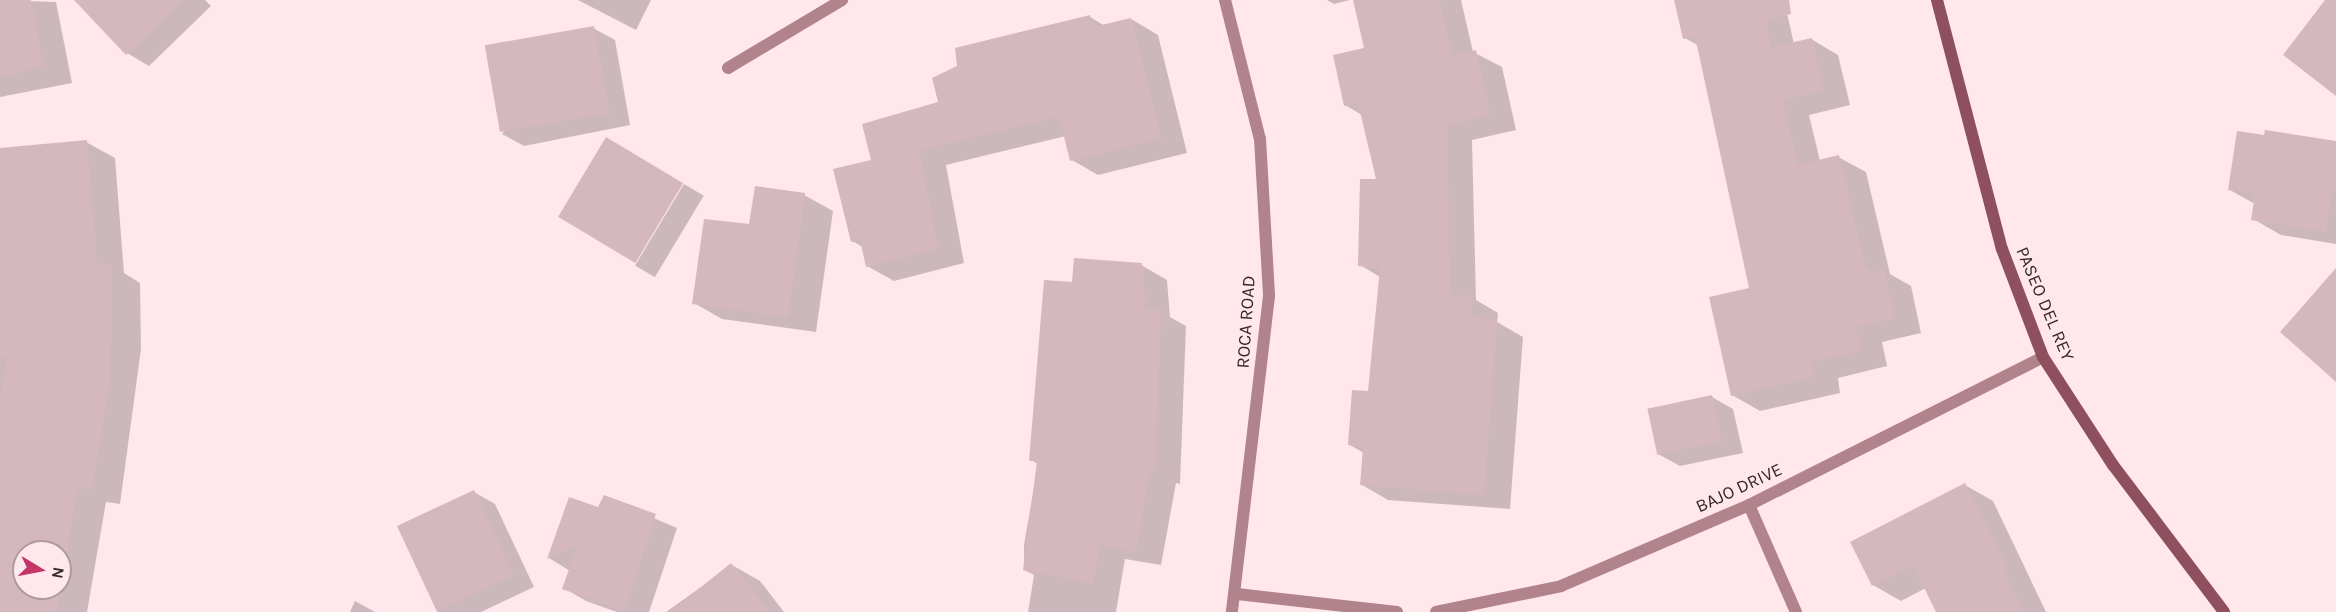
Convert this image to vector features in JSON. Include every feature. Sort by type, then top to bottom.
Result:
[{"type":"main road","name":"PASEO DEL REY","points":[[1936,0],[2002,249],[2043,357],[2113,465],[2224,612]]},
{"type":"street","points":[[728,68],[842,0]]},
{"type":"street","name":"ROCA ROAD","points":[[1225,0],[1260,139],[1269,296],[1237,594],[1232,612]]},
{"type":"street","name":"BAJO DRIVE","points":[[1436,612],[1562,586],[1749,505],[2043,357]]},
{"type":"street","points":[[1749,505],[1796,612]]},
{"type":"street","points":[[1237,594],[1397,612]]},
{"type":"building","points":[[0,0],[31,0],[44,67],[0,76]]},
{"type":"building","points":[[74,0],[183,0],[126,55]]},
{"type":"building","points":[[1353,0],[1439,0],[1452,55],[1476,50],[1490,115],[1447,125],[1450,294],[1472,296],[1470,317],[1497,320],[1484,495],[1360,485],[1363,447],[1348,445],[1352,390],[1368,391],[1380,268],[1358,266],[1360,179],[1376,179],[1358,103],[1344,106],[1333,55],[1364,48]]},
{"type":"building","points":[[1674,0],[1789,0],[1791,14],[1765,20],[1771,47],[1812,38],[1824,90],[1783,100],[1798,165],[1839,155],[1865,265],[1871,272],[1884,269],[1895,318],[1856,327],[1861,351],[1811,362],[1814,377],[1731,396],[1709,297],[1749,288],[1695,36],[1683,39]]},
{"type":"building","points":[[2325,0],[2336,0],[2336,96],[2283,55]]},
{"type":"building","points":[[1090,15],[1093,27],[1131,18],[1161,138],[1070,161],[1059,116],[919,150],[938,248],[866,267],[860,240],[851,242],[833,169],[871,160],[862,124],[938,102],[932,78],[957,66],[955,48]]},
{"type":"building","points":[[594,26],[609,113],[500,132],[485,45]]},
{"type":"building","points":[[2265,130],[2336,141],[2336,194],[2331,193],[2326,232],[2251,220],[2255,194],[2228,190],[2237,131],[2264,135]]},
{"type":"building","points":[[606,137],[683,183],[635,263],[558,217]]},
{"type":"building","points":[[87,140],[97,264],[112,265],[110,383],[92,489],[78,487],[68,540],[12,540],[12,600],[58,600],[56,612],[0,612],[0,397],[7,358],[0,357],[0,148]]},
{"type":"building","points":[[755,186],[805,193],[788,317],[692,304],[704,219],[749,224]]},
{"type":"building","points":[[1074,258],[1142,263],[1146,309],[1161,310],[1155,470],[1150,470],[1136,552],[1100,545],[1093,583],[1023,570],[1037,461],[1029,461],[1044,280],[1072,282]]},
{"type":"building","points":[[2336,268],[2336,382],[2280,332]]},
{"type":"building","points":[[1712,395],[1722,441],[1657,455],[1647,409]]},
{"type":"building","points":[[1965,483],[2008,568],[2003,571],[2024,612],[1936,612],[1913,565],[1872,586],[1850,542]]},
{"type":"building","points":[[474,490],[514,575],[437,611],[397,526]]},
{"type":"building","points":[[604,495],[656,514],[624,611],[562,589],[578,544],[547,559],[569,497],[598,507]]},
{"type":"building","points":[[731,563],[770,612],[670,612]]}]
